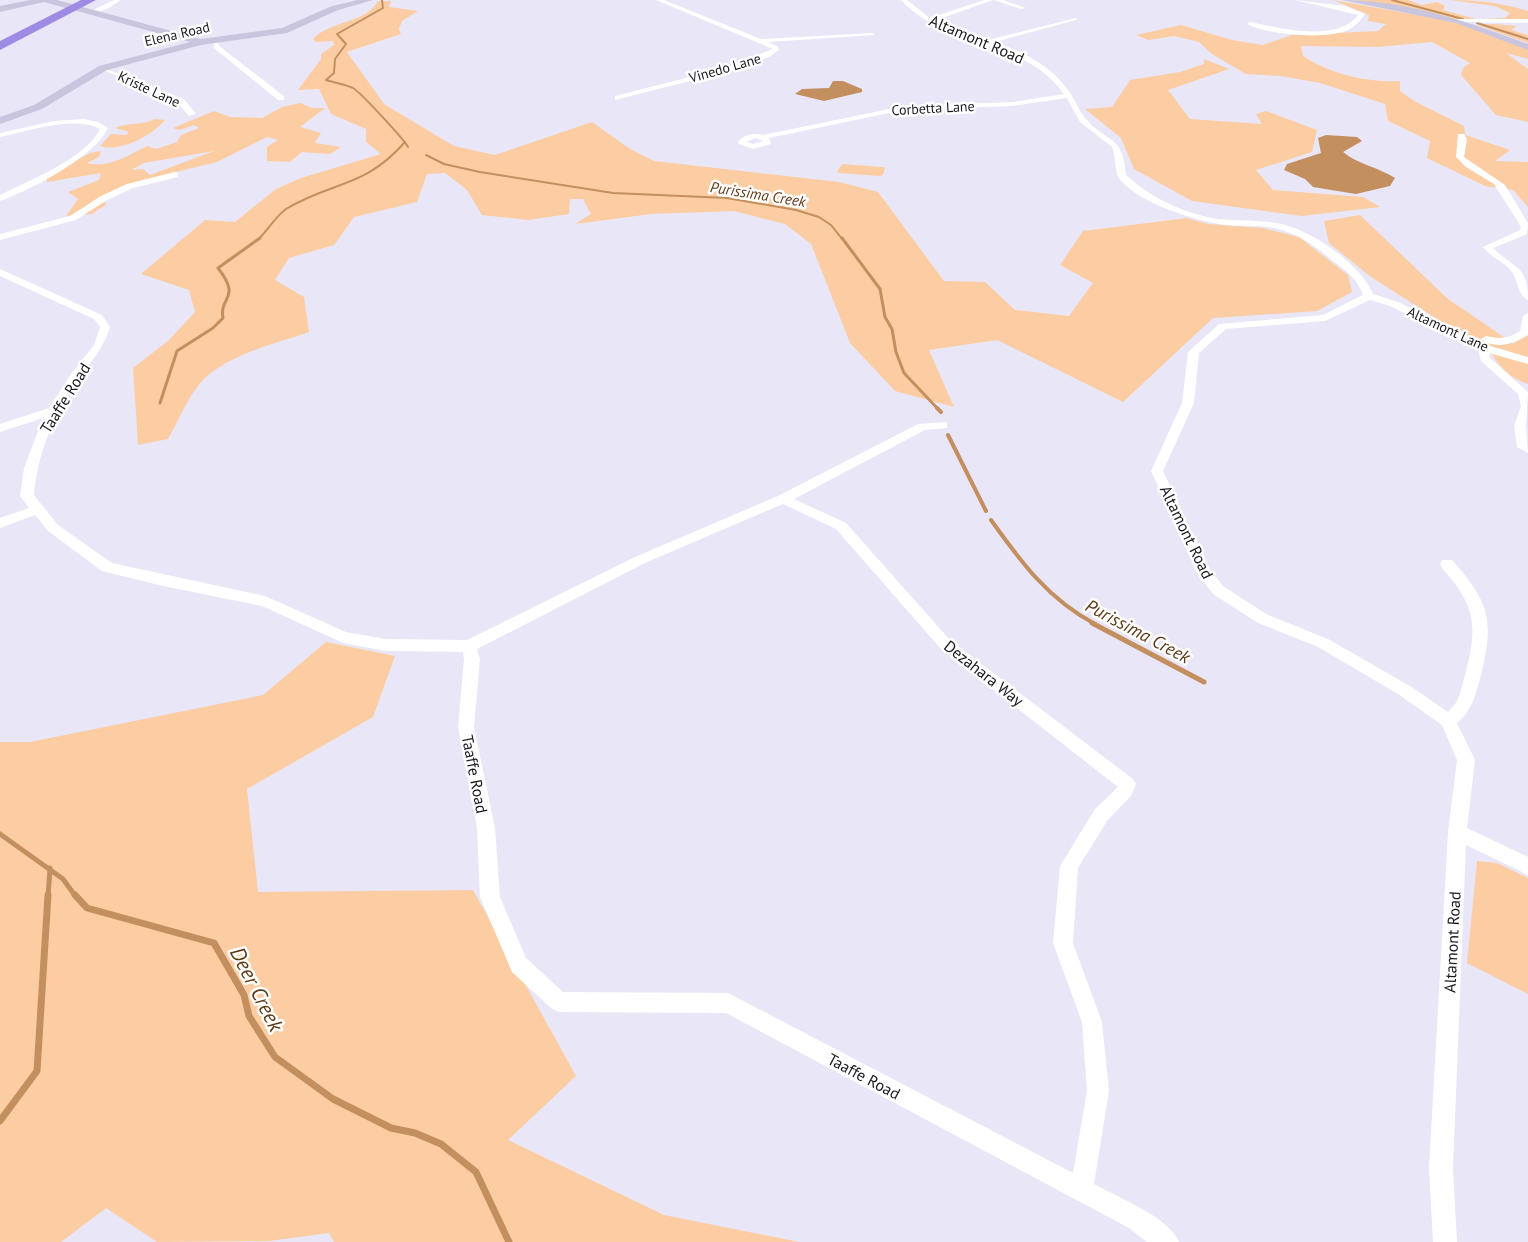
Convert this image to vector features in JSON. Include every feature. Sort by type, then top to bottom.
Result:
[{"type":"highway","points":[[0,34],[50,3],[90,4]]},
{"type":"highway","points":[[0,46],[68,5]]},
{"type":"street","points":[[0,9],[42,0]]},
{"type":"street","points":[[50,3],[90,4],[105,8],[118,0]]},
{"type":"street","name":"Elena Road","points":[[0,122],[38,107],[103,68],[200,42],[284,31],[335,8],[369,0]]},
{"type":"street","name":"Vinedo Lane","points":[[618,98],[773,54],[775,46],[659,0]]},
{"type":"street","name":"Altamont Road","points":[[904,0],[930,20],[961,34],[1026,57],[1049,74],[1069,96],[1083,119],[1114,143],[1121,157],[1122,176],[1135,189],[1193,216],[1222,223],[1265,224],[1294,231],[1346,266],[1365,284],[1369,296],[1325,318],[1223,326],[1194,352],[1188,403],[1157,471],[1204,573],[1218,590],[1263,619],[1323,643],[1404,690],[1448,721],[1466,760],[1457,831],[1441,1168],[1445,1242]]},
{"type":"street","points":[[930,20],[990,0]]},
{"type":"street","points":[[997,0],[1023,8]]},
{"type":"street","points":[[1250,24],[1287,32],[1330,31],[1354,24],[1362,14],[1345,8],[1298,0]]},
{"type":"street","points":[[1346,0],[1458,21],[1528,47]]},
{"type":"street","points":[[90,4],[200,42]]},
{"type":"street","points":[[988,42],[1074,19]]},
{"type":"street","points":[[1458,21],[1528,21]]},
{"type":"street","points":[[761,41],[872,35]]},
{"type":"street","points":[[215,40],[216,47],[281,98]]},
{"type":"street","name":"Kriste Lane","points":[[103,68],[181,101],[192,114]]},
{"type":"street","name":"Corbetta Lane","points":[[763,138],[904,108],[1013,104],[1069,96]]},
{"type":"street","points":[[0,135],[80,122],[98,124],[104,128],[99,139],[79,155],[0,198]]},
{"type":"street","points":[[1461,136],[1463,139],[1460,157],[1469,167],[1496,180],[1509,196],[1526,227],[1524,232],[1488,247],[1491,252],[1511,265],[1522,281],[1528,297]]},
{"type":"street","points":[[0,237],[74,218],[104,198],[130,186],[175,175]]},
{"type":"street","name":"Taaffe Road","points":[[0,272],[98,317],[105,327],[99,346],[45,424],[30,468],[27,496],[36,510],[59,533],[107,567],[163,581],[265,601],[343,637],[385,645],[470,646],[472,659],[466,727],[486,828],[490,897],[519,965],[559,1002],[728,1003],[1137,1220],[1167,1242]]},
{"type":"street","name":"Altamont Lane","points":[[1369,296],[1483,347],[1528,361]]},
{"type":"street","points":[[1432,323],[1442,323],[1494,342],[1511,342],[1525,332],[1528,316]]},
{"type":"street","points":[[1483,347],[1485,359],[1523,393],[1527,406],[1520,426],[1523,447],[1528,449]]},
{"type":"street","points":[[0,428],[53,411]]},
{"type":"street","points":[[470,646],[640,560],[783,499],[922,427],[944,425]]},
{"type":"street","name":"Dezahara Way","points":[[783,499],[841,526],[945,644],[1122,777],[1127,784],[1125,791],[1101,814],[1069,866],[1063,943],[1092,1022],[1098,1091],[1081,1192]]},
{"type":"street","points":[[0,523],[36,510]]},
{"type":"street","points":[[1447,564],[1467,586],[1478,608],[1483,640],[1463,710],[1448,721]]},
{"type":"street","points":[[1457,831],[1528,866]]},
{"type":"shaded area","points":[[1333,0],[1451,21],[1528,48],[1528,59],[1506,53],[1528,69],[1528,122],[1496,115],[1461,75],[1463,68],[1470,63],[1432,42],[1377,47],[1301,46],[1303,56],[1325,68],[1362,79],[1400,81],[1400,91],[1414,101],[1464,126],[1465,135],[1510,150],[1495,161],[1528,162],[1528,207],[1513,190],[1485,186],[1427,158],[1430,141],[1388,121],[1385,104],[1320,83],[1280,76],[1246,74],[1212,54],[1199,42],[1174,36],[1148,40],[1136,35],[1181,25],[1232,40],[1263,45],[1292,35],[1378,31],[1386,24],[1368,21],[1369,15]]},
{"type":"shaded area","points":[[1355,0],[1408,0],[1422,5],[1437,2],[1445,6],[1443,10],[1483,21],[1461,21]]},
{"type":"shaded area","points":[[1449,0],[1489,2],[1518,8],[1528,11],[1528,21],[1494,22],[1484,19],[1505,18],[1510,13],[1495,6]]},
{"type":"shaded area","points":[[378,1],[391,1],[389,7],[418,11],[402,21],[399,29],[401,34],[347,52],[384,104],[454,146],[495,155],[592,122],[630,149],[654,161],[839,182],[878,192],[944,281],[985,282],[1015,310],[1069,316],[1093,283],[1060,265],[1083,231],[1187,218],[1208,224],[1263,228],[1299,237],[1348,275],[1352,292],[1317,311],[1213,318],[1123,402],[997,340],[929,350],[954,407],[895,391],[850,343],[811,244],[785,224],[734,211],[651,214],[575,224],[591,214],[583,199],[570,199],[569,214],[528,220],[482,215],[467,190],[445,173],[427,174],[417,202],[354,217],[334,245],[289,258],[275,280],[304,297],[309,332],[233,359],[211,373],[198,386],[186,404],[168,439],[138,445],[133,368],[169,340],[195,312],[189,290],[141,274],[205,220],[235,222],[276,189],[301,178],[381,154],[366,142],[366,129],[331,114],[319,89],[298,90],[321,59],[321,54],[334,45],[333,41],[316,42],[313,39],[329,28],[365,14]]},
{"type":"shaded area","points":[[1477,25],[1517,26],[1511,30],[1528,35],[1528,43]]},
{"type":"shaded area","points":[[1204,59],[1229,69],[1168,90],[1190,119],[1262,124],[1256,114],[1266,111],[1317,130],[1312,152],[1256,170],[1273,190],[1363,197],[1380,207],[1302,216],[1192,201],[1134,169],[1121,138],[1085,109],[1112,107],[1130,80],[1180,72],[1204,64]]},
{"type":"shaded area","points":[[833,81],[843,81],[862,89],[862,92],[824,101],[795,94],[802,89],[829,88]]},
{"type":"shaded area","points":[[300,103],[312,108],[325,108],[300,127],[321,133],[315,143],[341,147],[330,154],[302,152],[290,162],[267,161],[267,147],[278,140],[267,137],[217,162],[143,180],[100,199],[107,204],[92,214],[66,216],[78,199],[68,192],[99,180],[101,173],[47,182],[47,176],[90,153],[101,151],[99,157],[87,163],[111,163],[147,146],[156,149],[177,142],[181,135],[199,128],[194,125],[179,130],[173,128],[214,111],[230,117],[262,118],[282,107]],"holes":[[[214,151],[150,175],[143,169],[131,170],[144,163]]]},
{"type":"shaded area","points":[[155,119],[165,120],[160,126],[136,141],[117,147],[100,146],[111,134],[126,135],[129,132],[115,128]]},
{"type":"shaded area","points":[[1326,135],[1357,137],[1362,141],[1343,152],[1395,178],[1390,186],[1356,194],[1313,187],[1305,179],[1284,170],[1287,164],[1321,153],[1318,138]]},
{"type":"shaded area","points":[[842,164],[885,168],[883,175],[880,176],[839,173],[837,172]]},
{"type":"shaded area","points":[[1360,215],[1448,299],[1514,344],[1528,325],[1528,384],[1507,372],[1492,354],[1371,277],[1329,243],[1324,221]]},
{"type":"shaded area","points":[[326,642],[395,656],[373,717],[247,789],[258,892],[473,890],[576,1076],[508,1140],[664,1215],[799,1242],[334,1242],[329,1233],[269,1241],[157,1242],[106,1208],[61,1242],[0,1242],[0,742],[30,742],[263,695]]},
{"type":"shaded area","points":[[1477,861],[1497,863],[1528,878],[1528,994],[1467,963]]},
{"type":"waterway","name":"Purissima Creek","points":[[382,0],[383,8],[337,34],[346,44],[335,59],[334,73],[326,80],[357,91],[404,143]]},
{"type":"waterway","points":[[1392,0],[1463,19]]},
{"type":"waterway","points":[[1477,23],[1528,39]]},
{"type":"waterway","points":[[259,239],[286,209],[362,176],[390,157],[404,143]]},
{"type":"waterway","name":"Purissima Creek","points":[[404,143],[408,147]]},
{"type":"waterway","name":"Purissima Creek","points":[[426,155],[444,164],[480,172],[613,193],[727,198],[796,210],[819,217],[831,225],[843,240]]},
{"type":"waterway","name":"Purissima Creek","points":[[842,238],[880,289],[885,317],[892,329],[896,352],[904,373],[938,409]]},
{"type":"waterway","points":[[160,403],[177,351],[213,328],[223,318],[224,305],[229,292],[225,278],[218,268],[259,239]]},
{"type":"waterway","name":"Purissima Creek","points":[[938,409],[941,412]]},
{"type":"waterway","name":"Purissima Creek","points":[[948,435],[986,511]]},
{"type":"waterway","name":"Purissima Creek","points":[[991,520],[1025,565],[1049,591],[1095,624]]},
{"type":"waterway","name":"Purissima Creek","points":[[1092,623],[1204,682]]},
{"type":"waterway","name":"Deer Creek","points":[[0,834],[50,870]]},
{"type":"waterway","points":[[48,897],[50,870]]},
{"type":"waterway","name":"Deer Creek","points":[[50,870],[63,879],[76,897]]},
{"type":"waterway","points":[[0,1121],[37,1071],[48,895]]},
{"type":"waterway","name":"Deer Creek","points":[[75,895],[87,908],[214,943],[244,995],[249,1016],[275,1057],[333,1099],[391,1128],[415,1133],[441,1144],[476,1172],[509,1242]]}]
